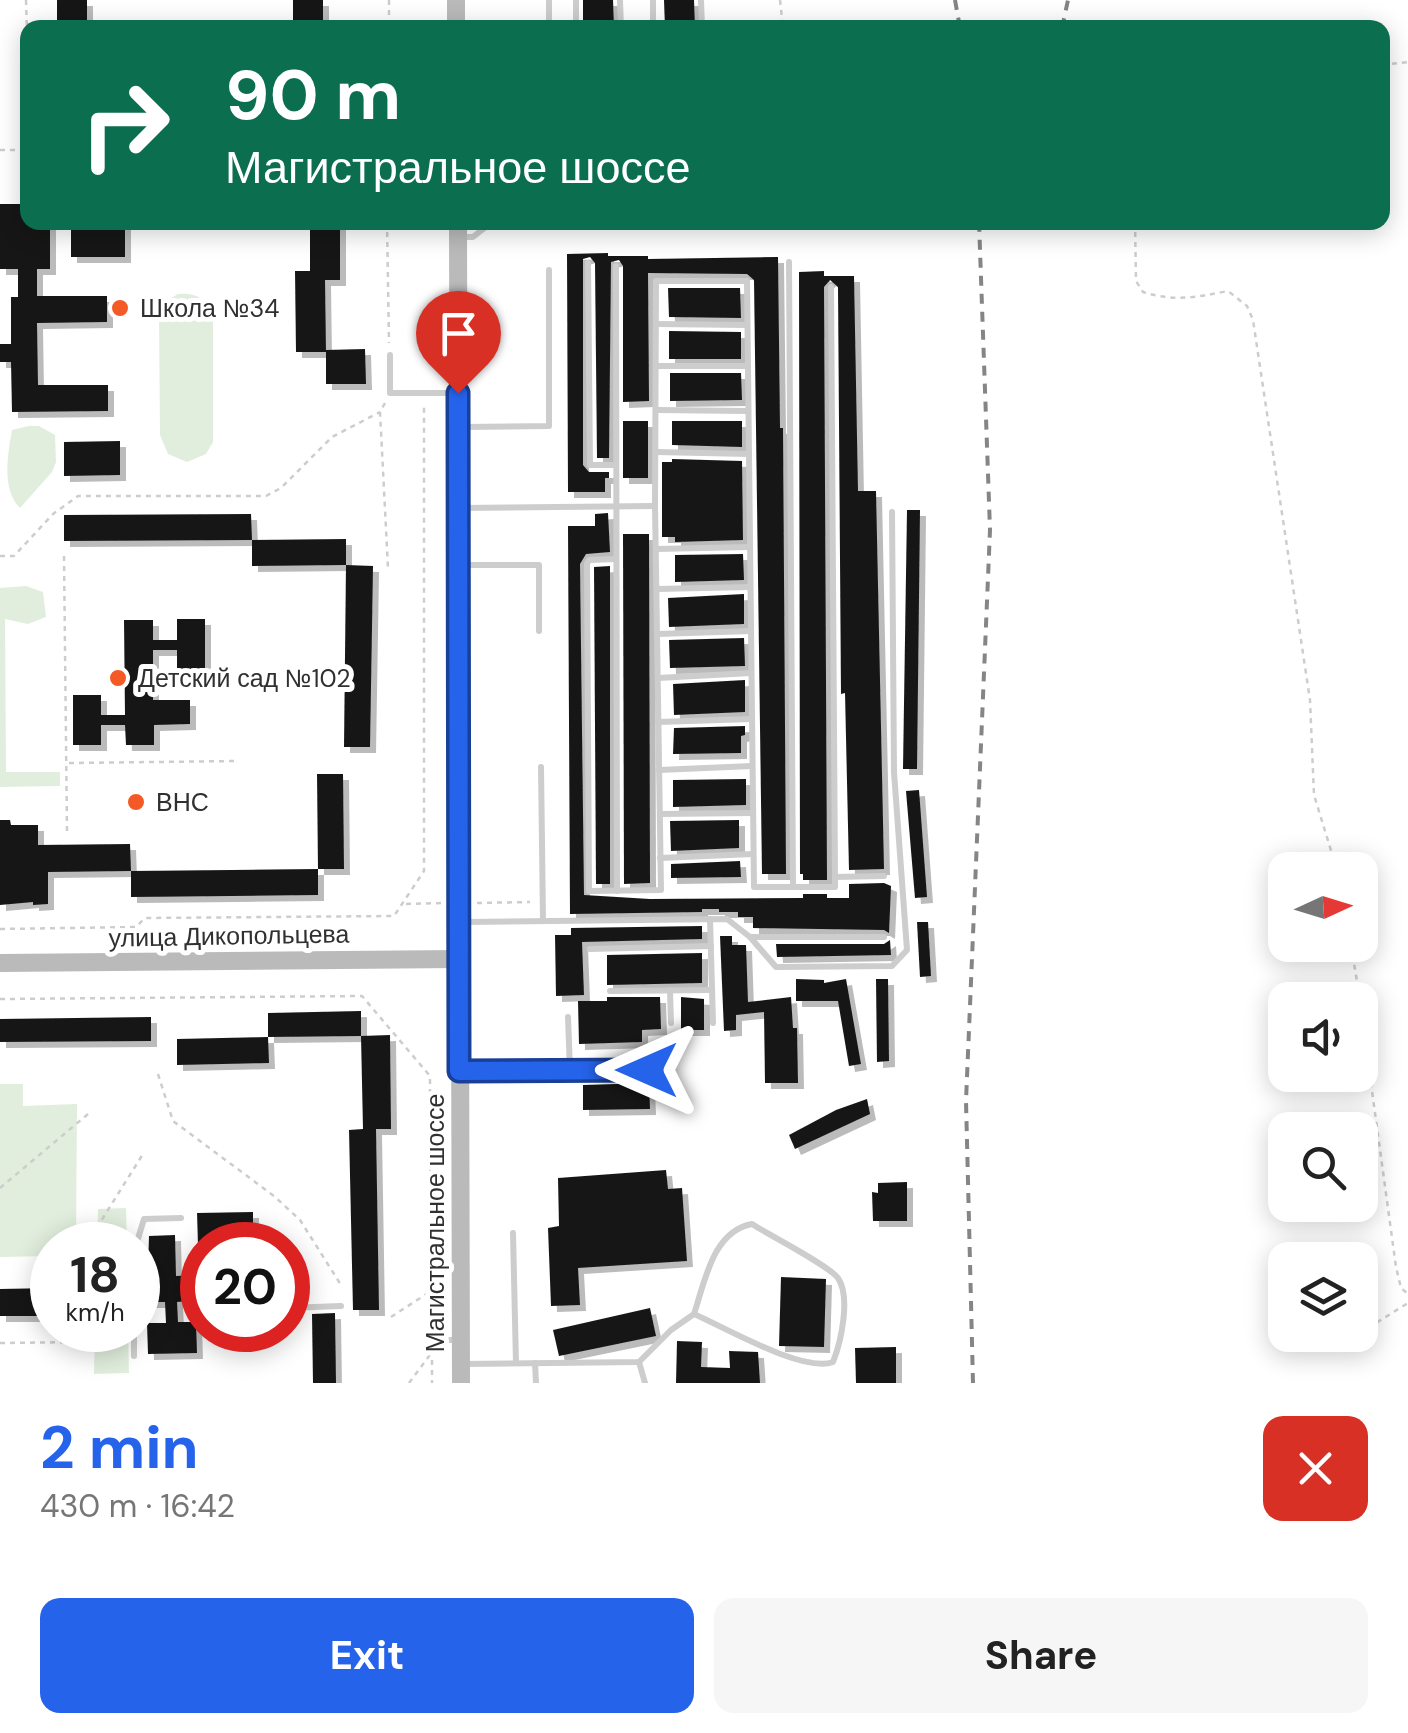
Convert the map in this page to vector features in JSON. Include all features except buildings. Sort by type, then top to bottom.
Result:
[{"type":"main road","name":"Магистральное шоссе","points":[[458,230],[461,1373]]},
{"type":"main road","name":"улица Дикопольцева","points":[[0,964],[458,959]]},
{"type":"lane","points":[[458,230],[473,237],[482,230]]},
{"type":"lane","points":[[788,262],[793,886]]},
{"type":"lane","points":[[588,263],[590,465],[616,466]]},
{"type":"lane","points":[[616,266],[617,891]]},
{"type":"lane","points":[[458,427],[549,426],[549,270]]},
{"type":"lane","points":[[616,559],[590,560],[586,564],[589,891],[660,890],[656,281],[747,281],[754,887],[834,886],[831,286]]},
{"type":"lane","points":[[656,324],[748,324]]},
{"type":"lane","points":[[390,355],[390,393],[458,393]]},
{"type":"lane","points":[[656,366],[748,366]]},
{"type":"lane","points":[[656,410],[748,411]]},
{"type":"lane","points":[[656,452],[749,454]]},
{"type":"lane","points":[[458,508],[655,506]]},
{"type":"lane","points":[[458,922],[726,919],[750,936],[776,967],[892,966],[907,950],[894,772],[892,512]]},
{"type":"lane","points":[[656,549],[750,547]]},
{"type":"lane","points":[[458,565],[539,564],[539,631]]},
{"type":"lane","points":[[656,589],[750,587]]},
{"type":"lane","points":[[657,634],[751,631]]},
{"type":"lane","points":[[658,678],[751,672]]},
{"type":"lane","points":[[658,722],[752,718]]},
{"type":"lane","points":[[659,770],[752,766]]},
{"type":"lane","points":[[541,767],[542,921]]},
{"type":"lane","points":[[660,814],[753,813]]},
{"type":"lane","points":[[660,858],[753,854]]},
{"type":"lane","points":[[835,877],[884,876]]},
{"type":"lane","points":[[710,920],[714,1023]]},
{"type":"lane","points":[[750,936],[884,937]]},
{"type":"lane","points":[[590,949],[711,946]]},
{"type":"lane","points":[[670,990],[670,1023]]},
{"type":"lane","points":[[610,991],[712,990]]},
{"type":"lane","points":[[568,1017],[570,1070]]},
{"type":"lane","points":[[459,1071],[647,1070]]},
{"type":"lane","points":[[143,1222],[181,1218]]},
{"type":"lane","points":[[461,1373],[516,1363],[639,1362],[671,1330],[694,1314],[717,1248],[740,1226],[752,1224],[837,1277],[844,1295],[838,1349],[833,1362],[825,1365],[794,1361],[694,1314]]},
{"type":"lane","points":[[513,1233],[516,1363]]},
{"type":"lane","points":[[310,1307],[341,1306]]},
{"type":"lane","points":[[432,1340],[461,1340]]},
{"type":"lane","points":[[639,1362],[645,1383]]},
{"type":"lane","points":[[535,1363],[536,1383]]},
{"type":"path","points":[[387,230],[390,355]]},
{"type":"path","points":[[1135,230],[1134,270],[1143,292],[1193,299],[1228,291],[1247,306],[1253,320],[1310,700],[1314,795],[1331,852]]},
{"type":"path","points":[[388,568],[380,412],[390,393]]},
{"type":"path","points":[[0,929],[136,928],[145,918],[394,916],[424,871],[424,393]]},
{"type":"path","points":[[0,556],[14,556],[52,514],[78,496],[266,496],[280,488],[332,437],[380,412]]},
{"type":"path","points":[[64,556],[67,833]]},
{"type":"path","points":[[66,762],[238,761]]},
{"type":"path","points":[[477,903],[542,902]]},
{"type":"path","points":[[403,904],[444,903]]},
{"type":"path","points":[[0,998],[362,996],[430,1076],[432,1383]]},
{"type":"path","points":[[158,1074],[173,1121],[300,1220],[341,1285]]},
{"type":"path","points":[[1372,1092],[1396,1267],[1401,1288],[1408,1294]]},
{"type":"path","points":[[0,1188],[88,1114]]},
{"type":"path","points":[[100,1222],[143,1154]]},
{"type":"path","points":[[391,1316],[431,1291]]},
{"type":"path","points":[[1378,1322],[1408,1303]]},
{"type":"path","points":[[0,1343],[30,1343]]},
{"type":"path","points":[[409,1383],[432,1352]]},
{"type":"green space","points":[[178,294],[202,299],[213,320],[213,442],[206,454],[187,462],[168,454],[160,435],[159,314],[166,301]]},
{"type":"green space","points":[[39,426],[55,435],[56,462],[52,472],[20,508],[8,481],[9,449],[12,430]]},
{"type":"green space","points":[[26,586],[43,592],[46,617],[28,624],[5,619],[6,772],[60,772],[60,786],[0,787],[0,588]]},
{"type":"green space","points":[[0,1084],[23,1084],[23,1106],[77,1104],[76,1222],[30,1222],[30,1256],[0,1257]]},
{"type":"green space","points":[[126,1208],[126,1222],[98,1222],[98,1209]]},
{"type":"green space","points":[[94,1352],[129,1352],[129,1373],[94,1374]]},
{"type":"railway","points":[[955,0],[959,20]]},
{"type":"railway","points":[[1064,20],[1068,0]]},
{"type":"railway","points":[[973,1383],[966,1101],[990,530],[979,230]]},
{"type":"place","name":"Школа №34","points":[[120,308]]},
{"type":"place","name":"Детский сад №102","points":[[118,678]]},
{"type":"place","name":"ВНС","points":[[136,802]]},
{"type":"route","points":[[458,393],[459,1071],[647,1070]]}]
